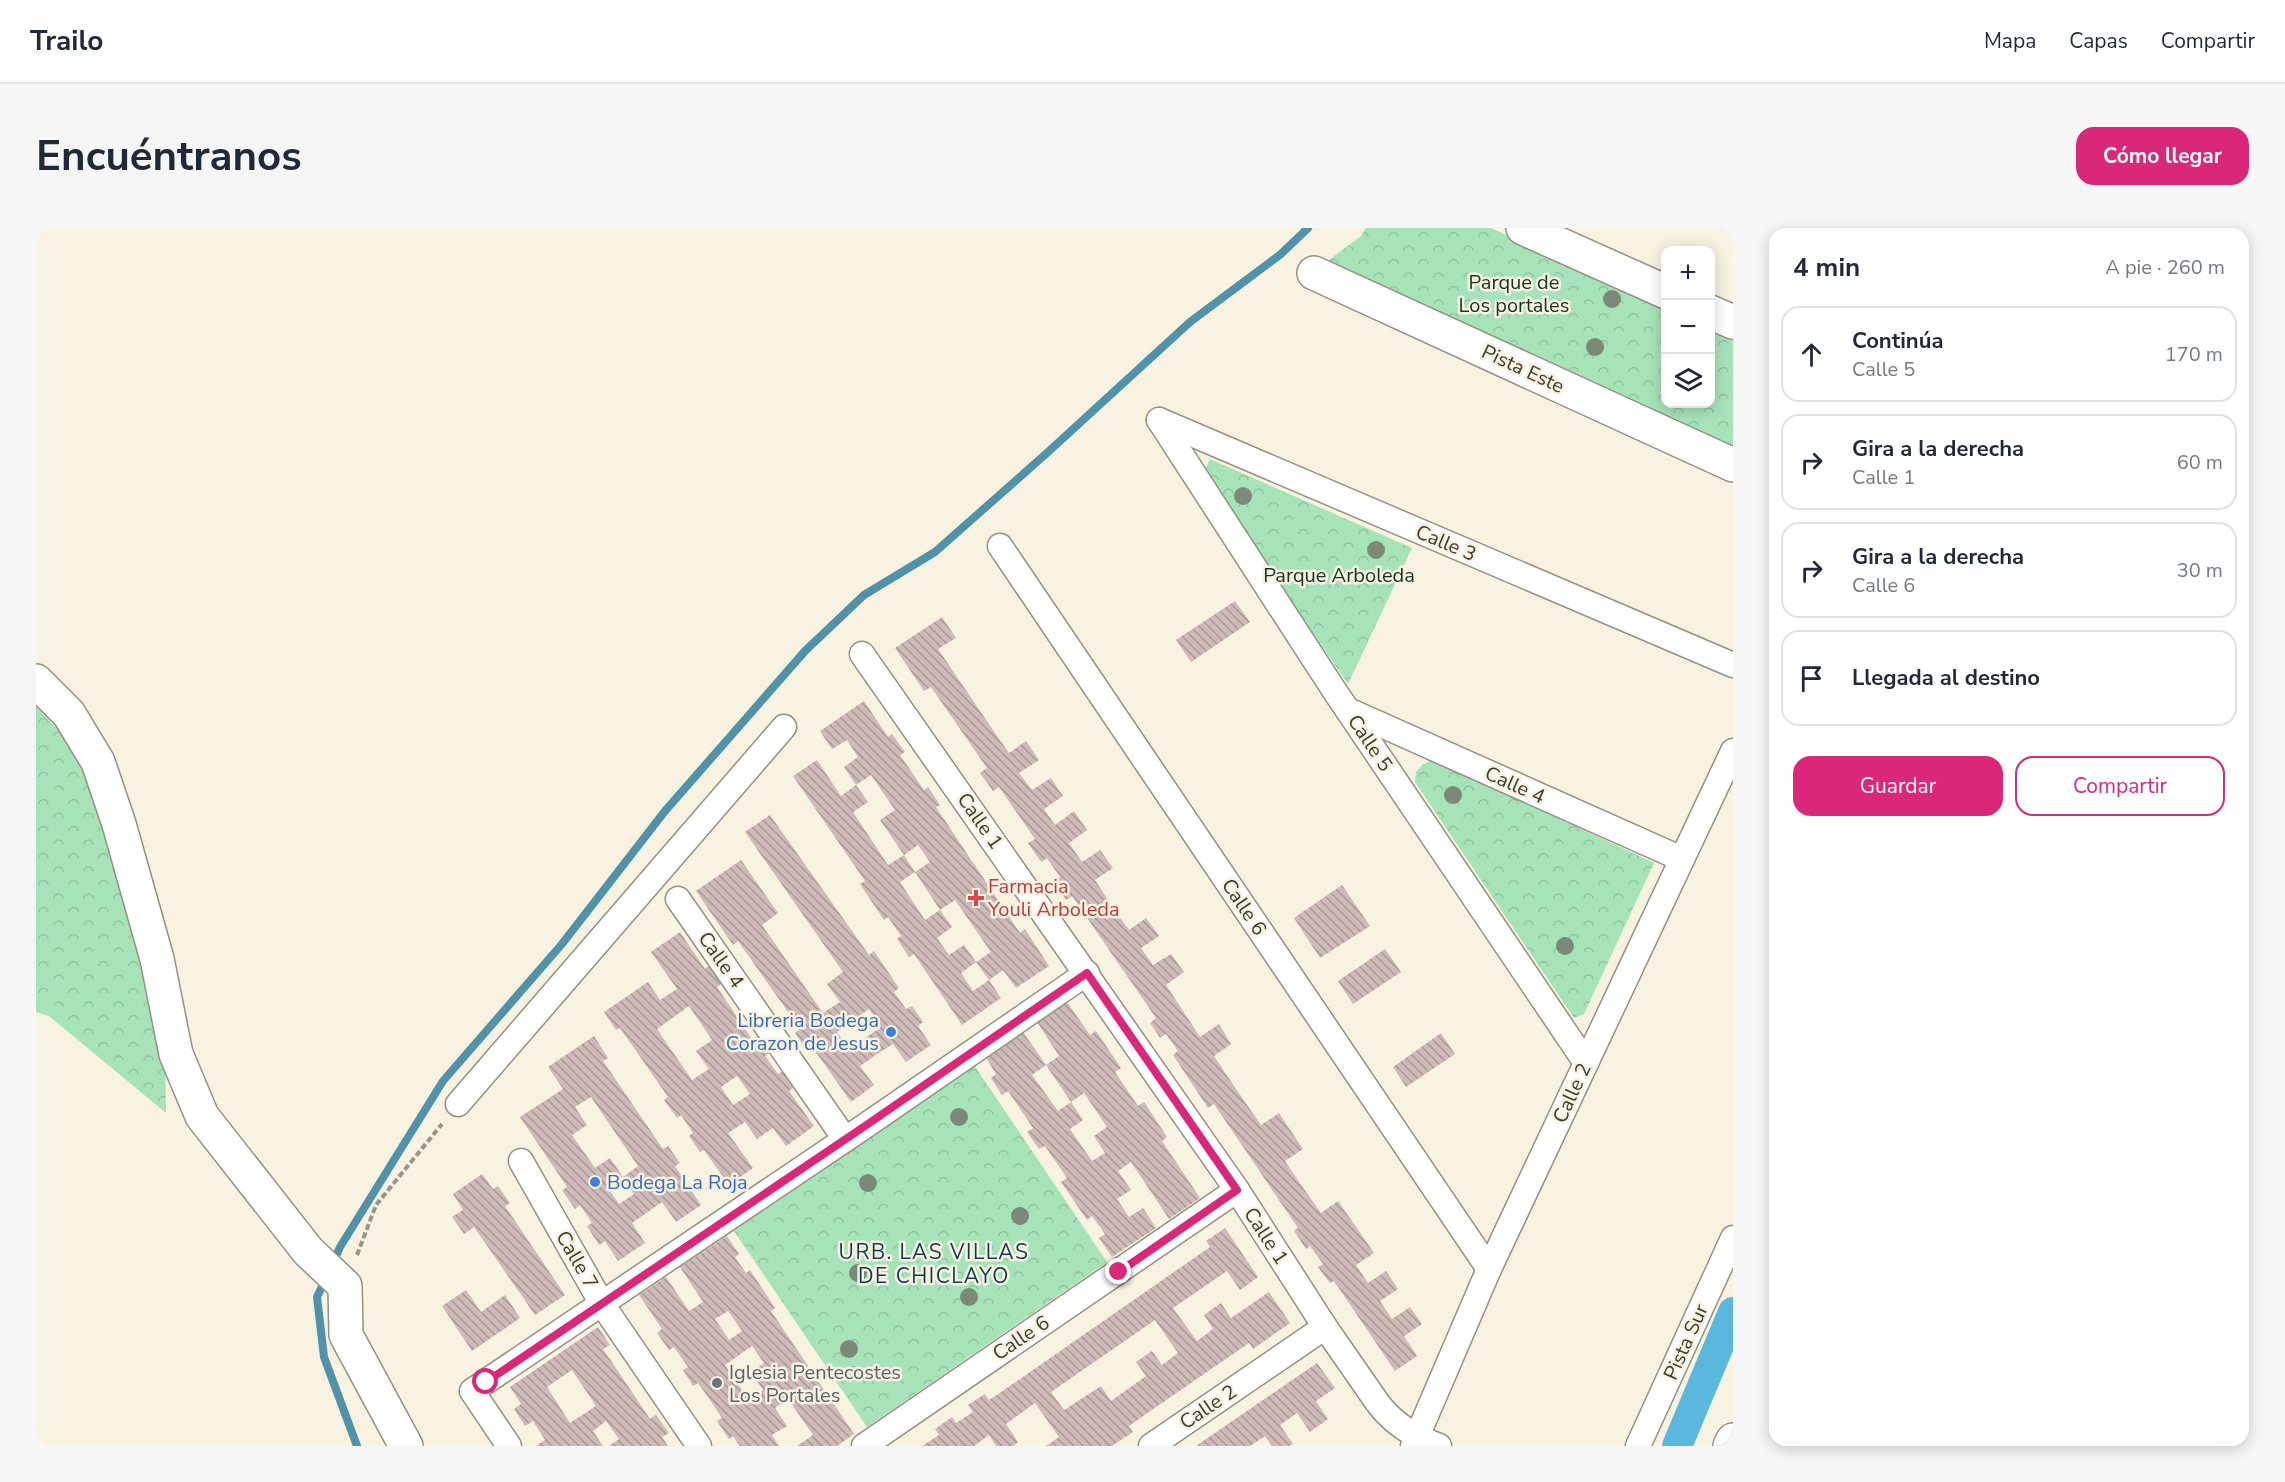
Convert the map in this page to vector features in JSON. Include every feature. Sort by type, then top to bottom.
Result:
[{"type":"street","points":[[1523,228],[1661,290]]},
{"type":"street","name":"Pista Este","points":[[1314,273],[1733,465]]},
{"type":"street","points":[[1715,314],[1733,322]]},
{"type":"street","name":"Calle 3","points":[[1159,420],[1733,665]]},
{"type":"street","name":"Calle 5","points":[[1159,420],[1348,710],[1586,1063]]},
{"type":"street","name":"Calle 6","points":[[1000,546],[1489,1269]]},
{"type":"street","name":"Calle 1","points":[[862,654],[1237,1190],[1325,1327],[1385,1413],[1423,1443]]},
{"type":"street","points":[[36,681],[69,714],[98,762],[119,824],[158,959],[176,1054],[202,1116],[266,1199],[334,1277],[346,1335],[406,1446]]},
{"type":"street","name":"Calle 4","points":[[1348,710],[1682,859]]},
{"type":"street","points":[[458,1104],[784,727]]},
{"type":"street","name":"Calle 2","points":[[1423,1443],[1489,1269],[1733,751]]},
{"type":"street","name":"Calle 4","points":[[678,899],[845,1139]]},
{"type":"street","points":[[509,1446],[472,1391],[1087,973]]},
{"type":"street","name":"Calle 7","points":[[521,1161],[602,1304],[699,1446]]},
{"type":"street","name":"Calle 6","points":[[864,1446],[1237,1190]]},
{"type":"street","name":"Pista Sur","points":[[1638,1446],[1733,1238]]},
{"type":"street","name":"Calle 2","points":[[1151,1446],[1325,1327]]},
{"type":"street","points":[[1730,1446],[1733,1440]]},
{"type":"path","points":[[334,1277],[376,1205],[458,1104]]},
{"type":"green space","name":"Parque de Los portales","points":[[1366,228],[1491,228],[1661,305],[1661,408],[1715,408],[1715,330],[1733,338],[1733,446],[1325,263],[1361,236]]},
{"type":"green space","name":"Parque Arboleda","points":[[1210,459],[1412,548],[1348,684],[1203,474]]},
{"type":"green space","points":[[36,707],[58,729],[87,773],[144,965],[165,1058],[166,1113],[49,1016],[36,1012]]},
{"type":"green space","points":[[1433,759],[1654,863],[1584,1014],[1574,1018],[1415,782],[1416,772],[1422,765]]},
{"type":"green space","points":[[974,1065],[1107,1262],[867,1427],[734,1231]]},
{"type":"building","points":[[1235,601],[1250,622],[1191,662],[1176,640]]},
{"type":"building","points":[[942,617],[956,638],[938,649],[997,736],[1009,753],[1026,741],[1039,760],[1019,773],[1032,790],[1051,778],[1063,796],[1044,809],[1055,825],[1074,811],[1087,830],[1069,843],[1082,862],[1100,850],[1113,868],[1095,880],[1129,930],[1146,918],[1159,936],[1141,948],[1153,965],[1171,954],[1184,972],[1166,985],[1200,1037],[1219,1024],[1231,1044],[1214,1056],[1236,1089],[1261,1125],[1279,1113],[1303,1149],[1285,1161],[1297,1179],[1321,1213],[1338,1201],[1374,1253],[1356,1265],[1368,1283],[1386,1271],[1398,1289],[1380,1301],[1392,1319],[1410,1307],[1422,1324],[1404,1336],[1417,1356],[1395,1371],[1334,1281],[1330,1283],[1318,1267],[1323,1264],[1310,1246],[1306,1249],[1294,1231],[1298,1228],[1214,1104],[1208,1108],[1173,1055],[1178,1051],[1166,1034],[1160,1038],[1150,1023],[1156,1018],[1072,896],[1066,900],[1054,881],[1060,877],[1047,858],[1041,862],[1028,843],[1035,839],[999,787],[993,791],[980,773],[987,768],[931,687],[924,691],[895,648]]},
{"type":"building","points":[[864,701],[888,737],[892,734],[905,752],[900,755],[924,790],[928,787],[940,805],[936,807],[1020,933],[1025,929],[1049,966],[1016,988],[1003,970],[989,980],[976,962],[991,952],[955,900],[940,910],[915,872],[930,862],[918,845],[904,855],[880,820],[895,810],[871,775],[856,785],[844,767],[858,757],[847,740],[832,749],[820,731]]},
{"type":"building","points":[[817,760],[841,796],[856,785],[868,802],[853,812],[888,865],[904,855],[915,872],[900,882],[925,920],[940,910],[952,927],[937,938],[949,955],[964,945],[976,962],[961,973],[973,991],[989,980],[1001,998],[962,1025],[914,954],[909,957],[897,939],[901,936],[888,917],[884,920],[860,884],[865,881],[793,776]]},
{"type":"building","points":[[770,815],[869,955],[874,951],[899,988],[894,992],[906,1009],[912,1006],[923,1022],[918,1026],[931,1045],[906,1062],[893,1044],[860,1066],[874,1085],[851,1102],[813,1048],[808,1052],[795,1033],[800,1029],[738,941],[733,945],[696,891],[741,860],[778,913],[762,925],[823,1013],[840,1002],[827,984],[843,972],[745,832]],"holes":[[[869,1009],[881,1027],[849,1049],[837,1032]]]},
{"type":"building","points":[[1342,885],[1370,926],[1320,958],[1294,918]]},
{"type":"building","points":[[680,932],[705,969],[709,966],[721,984],[717,987],[752,1039],[757,1036],[769,1053],[765,1056],[778,1074],[782,1072],[793,1088],[789,1091],[814,1126],[786,1146],[773,1128],[757,1139],[745,1122],[728,1133],[753,1168],[729,1185],[704,1150],[700,1152],[689,1136],[693,1133],[681,1115],[677,1118],[664,1100],[668,1097],[620,1028],[616,1030],[604,1012],[648,982],[660,1000],[677,989],[651,952]],"holes":[[[689,1006],[712,1040],[696,1051],[709,1069],[692,1080],[657,1029]],[[737,1076],[750,1094],[733,1105],[721,1087]]]},
{"type":"building","points":[[1385,949],[1401,972],[1353,1004],[1338,981]]},
{"type":"building","points":[[1067,1002],[1090,1035],[1096,1031],[1121,1068],[1115,1072],[1138,1106],[1144,1102],[1167,1137],[1162,1141],[1200,1198],[1169,1219],[1131,1162],[1118,1171],[1131,1190],[1117,1199],[1129,1217],[1143,1208],[1156,1228],[1112,1257],[1099,1238],[1105,1234],[1092,1216],[1087,1220],[1061,1182],[1067,1178],[1045,1146],[1039,1149],[1027,1132],[1033,1128],[1008,1091],[1002,1095],[991,1078],[996,1074],[986,1058],[1023,1032],[1046,1065],[1059,1056],[1037,1022]],"holes":[[[1046,1065],[1071,1102],[1058,1111],[1032,1075]],[[1084,1093],[1107,1127],[1094,1136],[1105,1153],[1092,1161],[1070,1129],[1083,1120],[1071,1102]]]},
{"type":"building","points":[[1441,1033],[1455,1054],[1406,1087],[1393,1067]]},
{"type":"building","points":[[594,1036],[608,1058],[603,1061],[663,1149],[668,1146],[680,1163],[675,1166],[701,1205],[676,1222],[662,1202],[632,1223],[645,1243],[618,1261],[605,1241],[599,1245],[587,1226],[592,1223],[580,1205],[575,1209],[562,1190],[567,1187],[520,1117],[563,1089],[548,1067]],"holes":[[[591,1097],[638,1166],[623,1177],[610,1158],[595,1168],[572,1135],[587,1125],[575,1107]],[[623,1177],[634,1194],[619,1204],[607,1187]]]},
{"type":"building","points":[[482,1174],[493,1189],[498,1186],[510,1203],[505,1206],[565,1295],[535,1315],[474,1227],[464,1234],[452,1217],[463,1210],[453,1194]]},
{"type":"building","points":[[1225,1228],[1258,1277],[1240,1290],[1227,1271],[1173,1308],[1197,1341],[1213,1329],[1204,1315],[1221,1303],[1231,1318],[1269,1292],[1290,1323],[1253,1349],[1249,1343],[1146,1414],[1129,1426],[1133,1432],[1112,1446],[1046,1446],[1059,1437],[1035,1403],[1006,1424],[1018,1442],[1013,1446],[996,1446],[989,1435],[974,1446],[922,1446],[939,1435],[935,1429],[952,1417],[956,1423],[973,1412],[968,1405],[985,1394],[989,1400],[1210,1247],[1206,1241]],"holes":[[[1155,1320],[1178,1353],[1162,1365],[1152,1351],[1136,1362],[1146,1376],[1111,1401],[1101,1386],[1064,1410],[1051,1392]]]},
{"type":"building","points":[[727,1236],[739,1254],[735,1257],[746,1273],[750,1270],[775,1308],[771,1311],[854,1434],[837,1446],[797,1446],[813,1435],[788,1399],[775,1408],[787,1426],[772,1435],[779,1446],[740,1446],[733,1436],[729,1439],[717,1421],[722,1418],[698,1383],[693,1386],[683,1370],[688,1367],[674,1347],[669,1350],[657,1333],[662,1329],[639,1295],[666,1277],[689,1311],[703,1302],[680,1267]],"holes":[[[728,1311],[742,1331],[729,1340],[715,1319]],[[752,1346],[764,1363],[751,1372],[763,1390],[749,1400],[725,1365]]]},
{"type":"building","points":[[466,1290],[481,1312],[505,1295],[520,1318],[472,1351],[442,1306]]},
{"type":"building","points":[[598,1327],[610,1345],[603,1349],[650,1419],[656,1415],[669,1433],[662,1437],[668,1446],[609,1446],[619,1439],[606,1421],[593,1431],[603,1446],[536,1446],[545,1440],[533,1421],[525,1426],[514,1409],[521,1404],[510,1387]],"holes":[[[572,1370],[596,1406],[570,1423],[547,1387]]]},
{"type":"building","points":[[1317,1363],[1335,1388],[1316,1401],[1328,1419],[1310,1432],[1297,1413],[1280,1425],[1293,1444],[1272,1446],[1265,1436],[1250,1446],[1196,1446]]},
{"type":"waterway","points":[[333,1263],[340,1247],[443,1081],[562,944],[665,811],[805,651],[864,595],[935,552],[1190,322],[1281,254],[1308,228]]},
{"type":"waterway","points":[[326,1278],[317,1297],[324,1357],[357,1446]]},
{"type":"waterway","points":[[1677,1446],[1733,1312]]},
{"type":"place","name":"Farmacia Youli Arboleda","points":[[976,898]]},
{"type":"place","name":"Libreria Bodega Corazon de Jesus","points":[[891,1032]]},
{"type":"place","name":"Bodega La Roja","points":[[595,1182]]},
{"type":"place","name":"Iglesia Pentecostes Los Portales","points":[[717,1383]]},
{"type":"district","name":"URB. LAS VILLAS DE CHICLAYO","points":[[934,1264]]},
{"type":"route","points":[[486,1382],[1087,973],[1237,1190],[1119,1272]]}]
